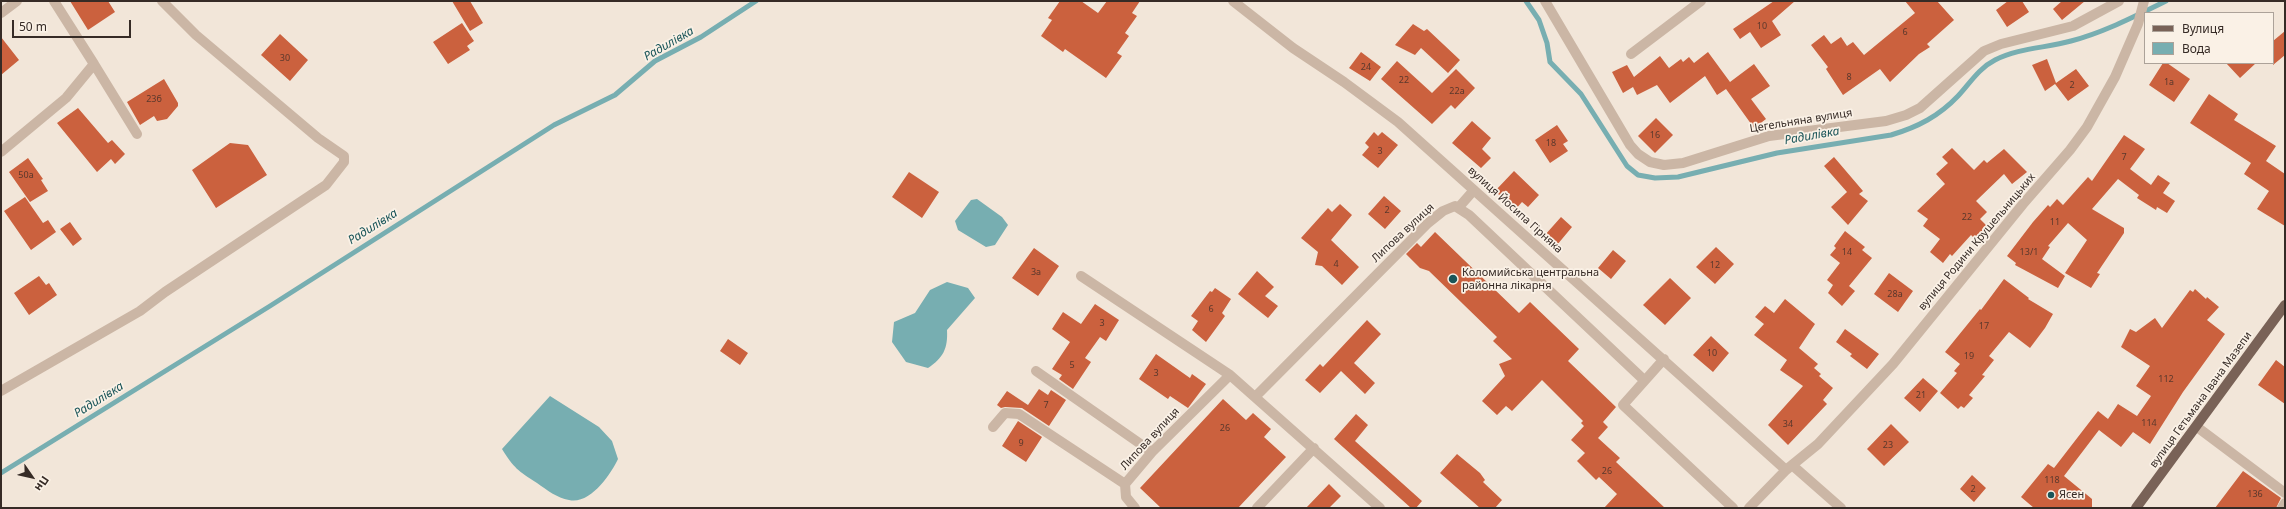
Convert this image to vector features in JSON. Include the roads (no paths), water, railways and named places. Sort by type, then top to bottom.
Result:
[{"type":"main road","name":"вулиця Гетьмана Івана Мазепи","points":[[2136,508],[2197,427],[2285,305]]},
{"type":"street","points":[[1,13],[18,1]]},
{"type":"street","points":[[54,1],[137,134]]},
{"type":"street","points":[[1,391],[140,311],[164,292],[326,185],[344,162],[344,156],[340,151],[312,133],[196,35],[162,1]]},
{"type":"street","name":"вулиця Йосипа Гірняка","points":[[1233,1],[1293,48],[1387,113],[1664,359],[1789,467],[1841,508]]},
{"type":"street","name":"Цегельняна вулиця","points":[[1545,1],[1630,145],[1650,162],[1664,165],[1683,163],[1769,136],[1886,121],[1906,115],[1920,108],[1984,51],[2001,44],[2073,26],[2119,1]]},
{"type":"street","points":[[1631,54],[1702,1]]},
{"type":"street","name":"вулиця Родини Крушельницьких","points":[[1789,467],[1818,444],[1893,364],[2023,204],[2070,150],[2102,102],[2138,24],[2144,2]]},
{"type":"street","points":[[1,152],[66,98],[94,64]]},
{"type":"street","points":[[1474,190],[1459,207],[1644,380]]},
{"type":"street","name":"Липова вулиця","points":[[1256,397],[1435,216],[1451,207],[1459,207]]},
{"type":"street","points":[[1081,276],[1230,375],[1380,508]]},
{"type":"street","points":[[1664,359],[1623,405],[1733,508]]},
{"type":"street","points":[[1036,371],[1152,452]]},
{"type":"street","name":"Липова вулиця","points":[[1135,508],[1126,497],[1125,484],[1152,452],[1230,375]]},
{"type":"street","points":[[993,427],[1005,413],[1019,414],[1125,484]]},
{"type":"street","points":[[2197,427],[2285,492]]},
{"type":"street","points":[[1257,508],[1314,448]]},
{"type":"street","points":[[1749,508],[1789,467]]},
{"type":"street","points":[[2282,508],[2285,503]]},
{"type":"water","points":[[977,199],[1002,217],[1008,225],[995,245],[986,247],[958,230],[955,221],[971,200]]},
{"type":"water","points":[[947,282],[968,288],[975,298],[947,330],[947,343],[944,352],[937,361],[928,368],[906,362],[892,342],[894,322],[915,313],[930,290]]},
{"type":"water","points":[[550,396],[599,427],[612,441],[618,459],[605,480],[585,498],[569,500],[556,496],[517,469],[502,449]]},
{"type":"waterway","name":"Радилівка","points":[[1,473],[270,306],[554,125],[615,95],[655,61],[701,37],[756,1]]},
{"type":"waterway","name":"Радилівка","points":[[1526,1],[1539,20],[1547,43],[1550,62],[1581,94],[1627,166],[1638,175],[1655,178],[1678,177],[1777,153],[1891,135],[1901,132],[1936,115],[1958,96],[1979,71],[1995,60],[2013,53],[2062,43],[2096,33],[2166,1]]},
{"type":"place","name":"Коломийська центральна районна лікарня","points":[[1453,279]]},
{"type":"place","name":"Ясен","points":[[2051,495]]}]
